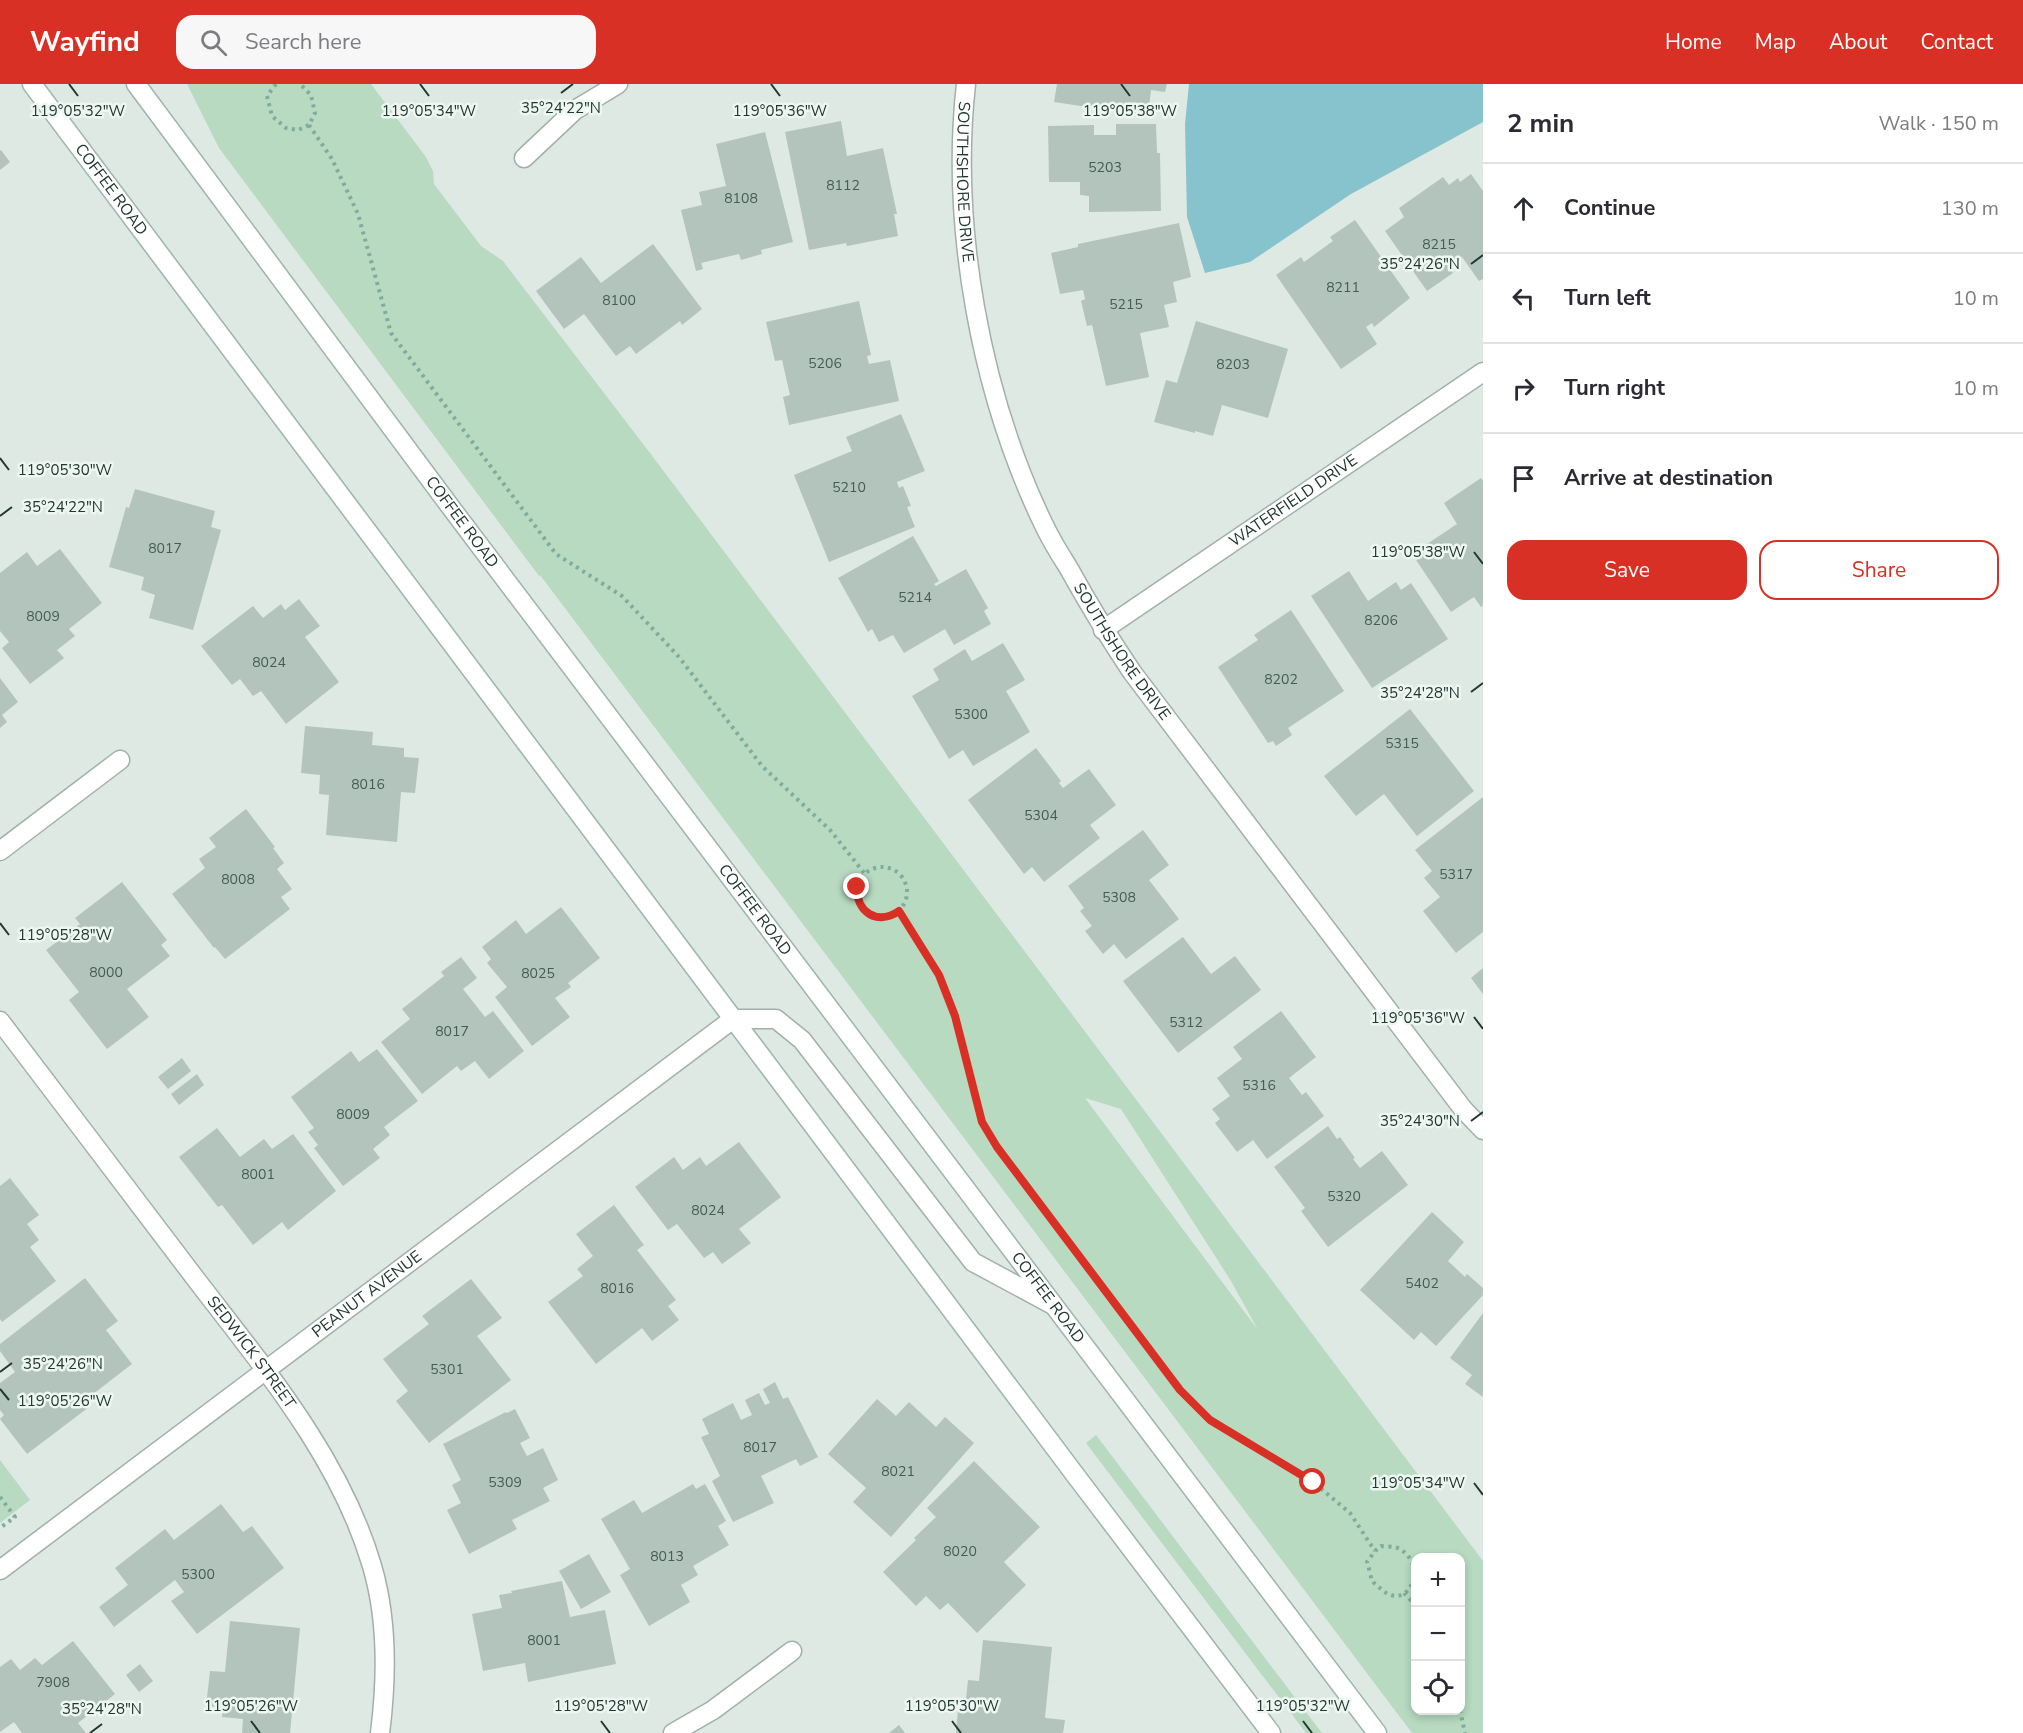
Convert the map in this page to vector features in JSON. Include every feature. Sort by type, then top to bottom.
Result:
[{"type":"street","name":"COFFEE ROAD","points":[[32,84],[1271,1733]]},
{"type":"street","name":"COFFEE ROAD","points":[[136,84],[455,513],[1377,1733]]},
{"type":"street","points":[[524,158],[575,110],[618,84]]},
{"type":"street","name":"SOUTHSHORE DRIVE","points":[[966,84],[963,106],[963,195],[971,283],[988,370],[1009,441],[1043,524],[1103,630],[1140,681],[1449,1090],[1483,1130]]},
{"type":"street","name":"WATERFIELD DRIVE","points":[[1103,630],[1483,372]]},
{"type":"street","points":[[0,850],[120,760]]},
{"type":"street","points":[[733,1019],[776,1019],[802,1040],[973,1262],[1053,1305]]},
{"type":"street","name":"PEANUT AVENUE","points":[[0,1570],[733,1019]]},
{"type":"street","name":"SEDWICK STREET","points":[[0,1021],[266,1370],[325,1460],[354,1516],[372,1568],[384,1630],[385,1692],[380,1733]]},
{"type":"street","points":[[673,1733],[713,1710],[792,1652]]},
{"type":"path","points":[[274,84],[267,96],[272,116],[286,128],[298,129],[309,125],[315,113],[311,95],[300,84]]},
{"type":"path","points":[[309,125],[332,159],[358,214],[391,333],[398,343],[556,554],[622,596],[679,657],[762,766],[830,830],[865,874]]},
{"type":"path","points":[[881,867],[891,868],[904,879],[907,888],[904,904],[899,911],[885,918],[869,914],[863,909],[859,902],[857,887],[865,874],[881,867]]},
{"type":"path","points":[[899,911],[939,975],[955,1016],[982,1122],[1004,1156],[1180,1390],[1210,1420],[1313,1482],[1350,1513],[1375,1551]]},
{"type":"path","points":[[0,1497],[15,1517],[0,1528]]},
{"type":"path","points":[[1381,1546],[1399,1548],[1411,1561],[1415,1578],[1409,1590],[1404,1593],[1386,1594],[1372,1582],[1368,1562],[1381,1546]]},
{"type":"path","points":[[1404,1593],[1411,1601]]},
{"type":"path","points":[[1461,1715],[1465,1733]]},
{"type":"green space","points":[[187,84],[371,84],[426,157],[433,171],[434,184],[481,246],[503,261],[653,457],[1483,1561],[1483,1733],[1412,1733],[219,148]],"holes":[[[1085,1098],[1121,1109],[1231,1281],[1258,1330]]]},
{"type":"green space","points":[[1096,1435],[1322,1733],[1306,1733],[1086,1443]]},
{"type":"green space","points":[[0,1460],[30,1500],[0,1523]]},
{"type":"water","points":[[1189,84],[1483,84],[1483,122],[1351,194],[1250,262],[1205,273],[1187,217],[1185,124]]},
{"type":"building","points":[[1057,84],[1167,84],[1165,92],[1151,90],[1148,116],[1054,102]]},
{"type":"building","points":[[841,121],[847,156],[883,148],[897,214],[894,214],[898,236],[847,246],[846,243],[809,250],[785,132]]},
{"type":"building","points":[[1116,124],[1156,124],[1157,153],[1160,153],[1161,211],[1089,212],[1089,196],[1080,195],[1080,182],[1049,182],[1048,126],[1094,125],[1094,135],[1116,135]]},
{"type":"building","points":[[765,132],[793,242],[761,250],[762,254],[741,260],[739,254],[701,263],[703,269],[696,271],[681,210],[702,205],[699,192],[726,186],[716,144]]},
{"type":"building","points":[[0,151],[10,162],[0,170]]},
{"type":"building","points":[[1471,174],[1483,191],[1483,279],[1479,281],[1462,257],[1449,266],[1453,273],[1427,291],[1385,231],[1404,217],[1399,208],[1443,177],[1449,185],[1458,178],[1460,182]]},
{"type":"building","points":[[1355,220],[1410,298],[1374,327],[1372,323],[1366,327],[1377,344],[1341,369],[1276,275],[1301,257],[1304,262],[1333,241],[1330,237]]},
{"type":"building","points":[[1179,223],[1191,277],[1173,282],[1177,302],[1164,305],[1169,327],[1140,333],[1149,377],[1106,386],[1092,325],[1087,326],[1081,301],[1085,299],[1083,290],[1060,294],[1051,253],[1078,247],[1078,244]]},
{"type":"building","points":[[653,244],[702,309],[682,325],[680,321],[636,354],[630,346],[616,356],[584,314],[564,329],[536,291],[581,257],[601,283]]},
{"type":"building","points":[[859,301],[871,355],[867,356],[869,364],[890,360],[899,401],[789,425],[783,397],[790,395],[782,360],[775,361],[766,322]]},
{"type":"building","points":[[1196,321],[1288,349],[1268,418],[1222,405],[1213,436],[1154,422],[1166,380],[1177,383]]},
{"type":"building","points":[[901,414],[925,471],[897,482],[899,488],[903,486],[911,506],[907,507],[915,527],[829,562],[794,475],[852,451],[846,437]]},
{"type":"building","points":[[1481,478],[1483,481],[1483,606],[1481,607],[1474,597],[1451,612],[1412,554],[1457,524],[1444,503]]},
{"type":"building","points":[[135,489],[215,511],[211,527],[221,530],[193,630],[149,618],[155,595],[141,590],[144,577],[109,567],[126,507],[129,508]]},
{"type":"building","points":[[913,536],[939,581],[934,584],[936,586],[966,569],[988,608],[984,611],[991,624],[954,645],[945,629],[904,653],[893,635],[879,642],[872,629],[868,632],[838,578]]},
{"type":"building","points":[[60,549],[102,603],[69,629],[75,636],[57,650],[64,658],[30,684],[2,648],[9,642],[0,631],[0,573],[27,552],[37,566]]},
{"type":"building","points":[[1349,571],[1368,601],[1396,582],[1401,590],[1411,583],[1448,639],[1372,688],[1311,596]]},
{"type":"building","points":[[299,599],[320,626],[305,637],[339,682],[286,724],[261,691],[253,696],[240,679],[232,685],[201,646],[253,606],[263,618],[281,604],[285,610]]},
{"type":"building","points":[[1291,610],[1344,691],[1288,728],[1292,735],[1276,746],[1273,741],[1268,743],[1218,667],[1258,640],[1254,635]]},
{"type":"building","points":[[1003,643],[1025,680],[1006,691],[1030,732],[973,766],[963,750],[949,759],[912,696],[939,680],[933,669],[965,649],[972,661]]},
{"type":"building","points":[[0,678],[18,702],[2,715],[7,722],[0,728]]},
{"type":"building","points":[[1410,709],[1474,791],[1417,836],[1384,794],[1356,816],[1324,776]]},
{"type":"building","points":[[305,726],[373,732],[372,745],[404,748],[404,757],[419,758],[415,793],[401,792],[397,842],[326,835],[329,795],[319,794],[320,775],[301,773]]},
{"type":"building","points":[[1036,748],[1061,781],[1059,783],[1063,788],[1089,769],[1116,805],[1090,825],[1100,838],[1044,882],[1032,867],[1024,874],[968,800]]},
{"type":"building","points":[[1483,797],[1483,932],[1456,953],[1423,911],[1440,897],[1424,878],[1432,871],[1415,850]]},
{"type":"building","points":[[246,809],[275,847],[273,848],[284,863],[277,869],[292,889],[281,897],[290,909],[225,959],[172,894],[205,868],[199,859],[216,847],[209,838]]},
{"type":"building","points":[[1143,830],[1169,865],[1149,880],[1179,919],[1126,959],[1114,944],[1103,954],[1085,931],[1092,926],[1080,911],[1084,908],[1068,886]]},
{"type":"building","points":[[122,882],[167,940],[161,945],[170,956],[127,989],[149,1017],[107,1049],[69,1000],[79,992],[46,950],[80,924],[75,918]]},
{"type":"building","points":[[561,907],[600,958],[568,983],[571,987],[555,998],[570,1017],[532,1046],[495,997],[507,987],[487,963],[491,959],[482,947],[516,920],[526,934]]},
{"type":"building","points":[[1183,937],[1211,974],[1235,956],[1261,990],[1178,1053],[1123,981]]},
{"type":"building","points":[[461,957],[477,978],[463,989],[485,1017],[493,1011],[524,1051],[489,1079],[475,1061],[461,1071],[457,1066],[422,1094],[381,1042],[410,1019],[402,1009],[444,976],[441,972]]},
{"type":"building","points":[[1483,968],[1483,994],[1471,978]]},
{"type":"building","points":[[1281,1011],[1316,1057],[1289,1078],[1302,1095],[1306,1092],[1324,1116],[1267,1159],[1253,1140],[1237,1152],[1215,1123],[1220,1119],[1212,1109],[1230,1096],[1217,1078],[1242,1059],[1233,1047]]},
{"type":"building","points":[[377,1049],[418,1101],[384,1127],[390,1135],[373,1149],[380,1158],[343,1186],[314,1148],[318,1145],[308,1132],[314,1128],[291,1097],[351,1051],[359,1062]]},
{"type":"building","points":[[182,1058],[191,1071],[168,1089],[158,1077]]},
{"type":"building","points":[[197,1074],[204,1085],[179,1105],[171,1094]]},
{"type":"building","points":[[1328,1126],[1337,1139],[1340,1137],[1360,1168],[1382,1151],[1408,1185],[1328,1247],[1301,1211],[1305,1208],[1274,1167]]},
{"type":"building","points":[[217,1128],[240,1157],[264,1139],[272,1149],[293,1134],[336,1191],[288,1230],[282,1222],[253,1245],[222,1205],[218,1207],[179,1157]]},
{"type":"building","points":[[739,1142],[781,1197],[739,1229],[751,1243],[722,1264],[713,1252],[704,1258],[677,1224],[668,1230],[635,1187],[674,1157],[683,1170],[700,1157],[706,1166]]},
{"type":"building","points":[[10,1178],[39,1215],[27,1224],[39,1240],[30,1247],[56,1281],[2,1322],[0,1319],[0,1186]]},
{"type":"building","points":[[614,1205],[644,1245],[637,1250],[676,1300],[668,1306],[679,1320],[652,1341],[642,1328],[596,1364],[548,1302],[583,1276],[577,1269],[593,1256],[576,1234]]},
{"type":"building","points":[[1432,1212],[1464,1242],[1448,1261],[1465,1277],[1467,1274],[1483,1288],[1483,1295],[1436,1346],[1421,1332],[1414,1340],[1360,1290]]},
{"type":"building","points":[[85,1278],[118,1321],[106,1330],[132,1364],[84,1401],[89,1407],[27,1454],[0,1419],[4,1415],[0,1410],[0,1383],[15,1372],[0,1351],[0,1344]]},
{"type":"building","points":[[471,1279],[502,1318],[477,1336],[511,1380],[429,1443],[396,1401],[408,1391],[383,1359],[429,1324],[422,1316]]},
{"type":"building","points":[[1483,1313],[1483,1397],[1465,1384],[1472,1375],[1450,1358]]},
{"type":"building","points":[[775,1382],[783,1399],[788,1397],[818,1457],[800,1466],[796,1459],[761,1476],[774,1503],[733,1522],[712,1481],[720,1476],[701,1437],[709,1434],[702,1419],[733,1403],[741,1420],[752,1415],[745,1400],[759,1393],[765,1405],[770,1403],[763,1389]]},
{"type":"building","points":[[877,1399],[896,1416],[909,1402],[936,1427],[945,1417],[974,1443],[891,1537],[853,1502],[866,1488],[828,1454]]},
{"type":"building","points":[[515,1409],[530,1438],[520,1443],[527,1456],[543,1448],[558,1480],[543,1488],[550,1501],[512,1520],[517,1529],[469,1554],[447,1510],[461,1503],[452,1485],[461,1480],[443,1444]]},
{"type":"building","points":[[974,1461],[1040,1527],[1004,1562],[1026,1585],[977,1633],[948,1603],[940,1610],[926,1596],[916,1606],[883,1572],[936,1517],[927,1508]]},
{"type":"building","points":[[693,1484],[696,1489],[705,1484],[726,1521],[718,1526],[729,1545],[693,1566],[698,1575],[681,1585],[690,1602],[649,1626],[620,1575],[630,1569],[601,1519],[634,1500],[642,1513]]},
{"type":"building","points":[[221,1504],[243,1532],[252,1526],[284,1568],[197,1634],[171,1601],[184,1592],[175,1580],[114,1627],[99,1607],[128,1585],[115,1568],[165,1529],[174,1540]]},
{"type":"building","points":[[589,1554],[611,1592],[581,1609],[559,1571]]},
{"type":"building","points":[[562,1581],[570,1617],[605,1610],[616,1664],[528,1682],[525,1663],[483,1671],[472,1614],[502,1608],[499,1595]]},
{"type":"building","points":[[230,1621],[300,1628],[290,1733],[242,1733],[243,1719],[222,1717],[223,1707],[206,1706],[210,1671],[225,1672]]},
{"type":"building","points":[[983,1640],[1052,1647],[1045,1718],[1065,1720],[1063,1733],[956,1733],[959,1698],[966,1699],[968,1680],[979,1681]]},
{"type":"building","points":[[73,1641],[115,1694],[78,1723],[86,1733],[22,1733],[14,1722],[0,1732],[0,1667],[11,1659],[20,1670],[35,1658],[42,1665]]},
{"type":"building","points":[[140,1664],[153,1681],[139,1692],[126,1675]]},
{"type":"building","points":[[899,1725],[905,1733],[889,1733]]},
{"type":"route","points":[[857,887],[859,902],[869,914],[885,918],[899,911],[939,975],[955,1016],[982,1122],[997,1147],[1180,1390],[1210,1420],[1313,1482]]}]
